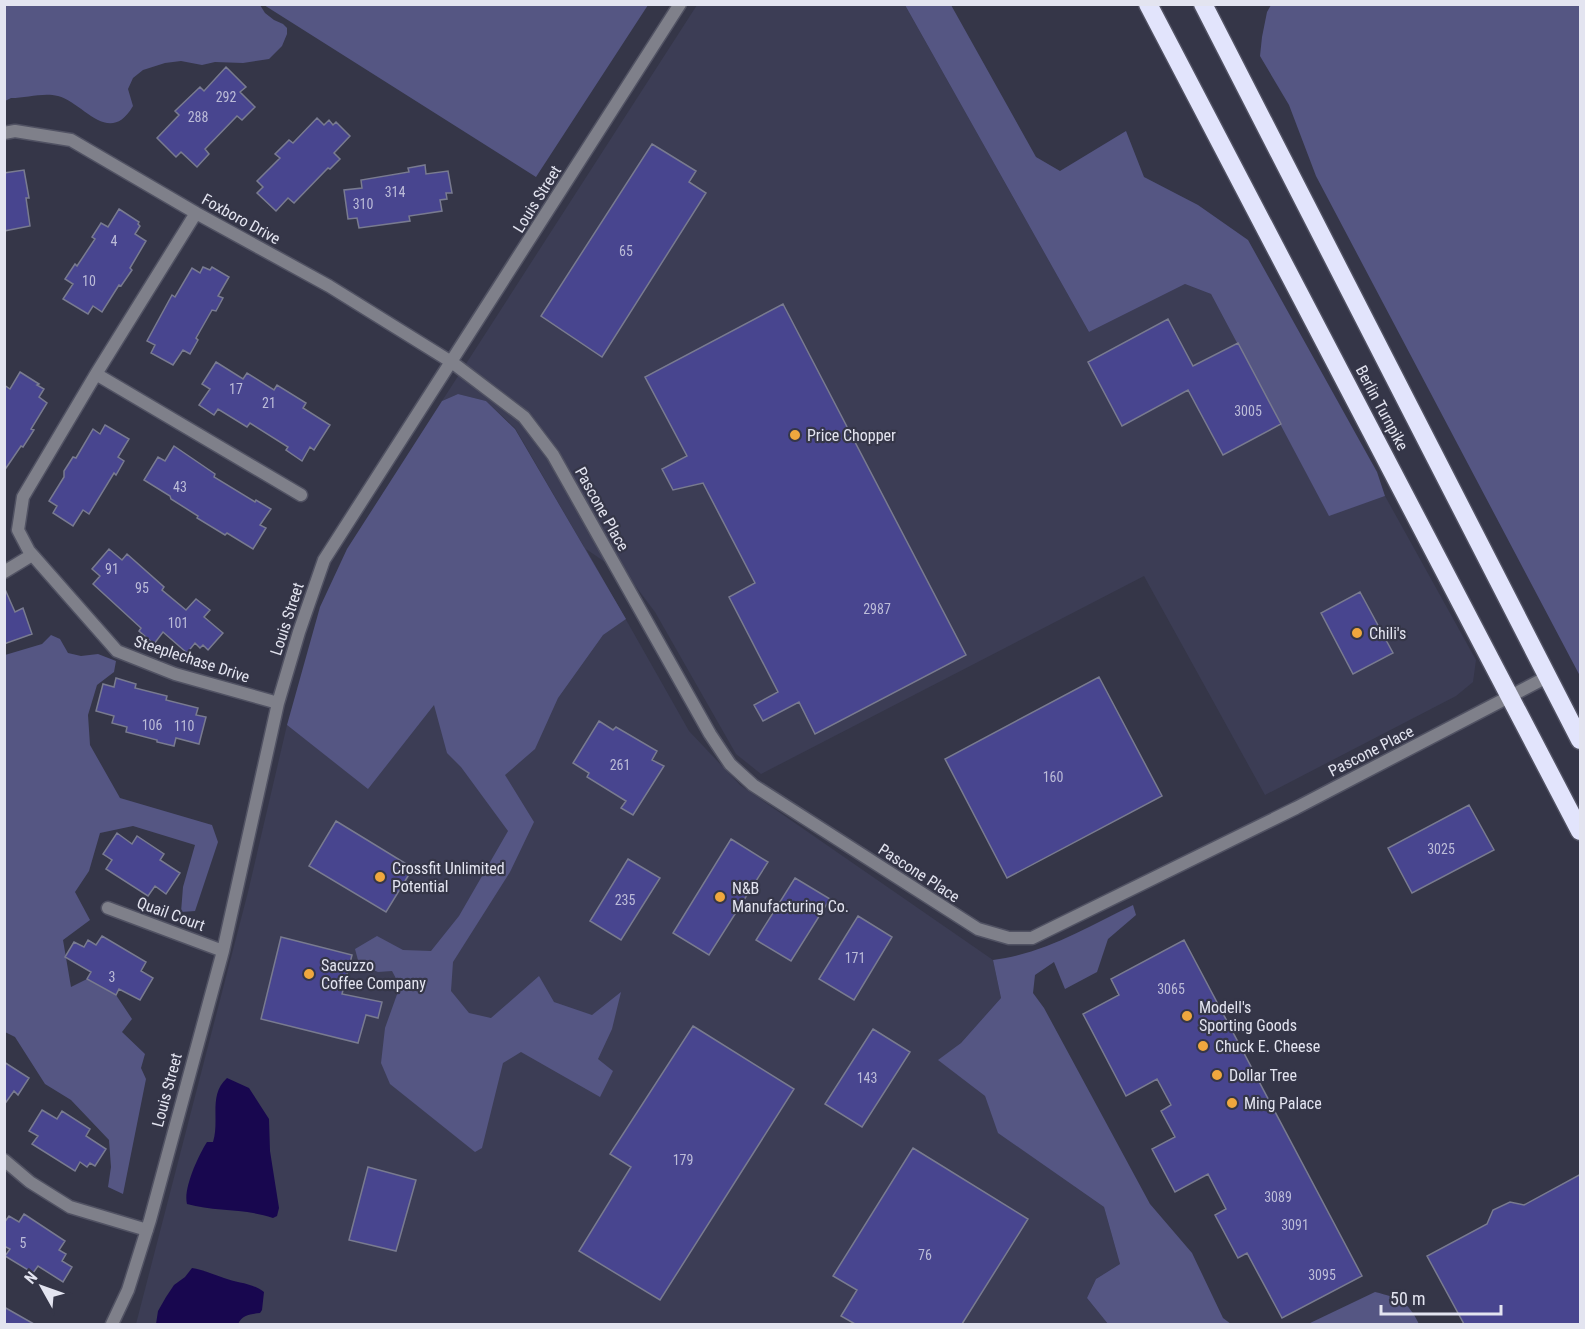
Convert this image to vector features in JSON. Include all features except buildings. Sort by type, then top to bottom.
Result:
[{"type":"highway","name":"Berlin Turnpike","points":[[1148,4],[1581,831]]},
{"type":"highway","name":"Berlin Turnpike","points":[[1203,4],[1581,741]]},
{"type":"street","name":"Louis Street","points":[[112,1324],[128,1290],[147,1230],[223,951],[278,703],[324,560],[453,363],[680,4]]},
{"type":"street","name":"Foxboro Drive","points":[[4,133],[15,131],[71,140],[196,213],[329,286],[453,363]]},
{"type":"street","name":"Steeplechase Drive","points":[[196,213],[23,497],[18,530],[32,555],[117,651],[175,674],[278,703]]},
{"type":"street","name":"Pascone Place","points":[[453,363],[524,417],[553,455],[710,734],[730,764],[753,785],[978,930],[1009,938],[1032,938],[1296,808],[1547,677]]},
{"type":"street","points":[[96,374],[301,495]]},
{"type":"street","points":[[4,572],[32,555]]},
{"type":"street","name":"Quail Court","points":[[108,908],[223,951]]},
{"type":"street","points":[[4,1160],[30,1182],[70,1207],[147,1230]]},
{"type":"shaded area","points":[[5,4],[260,5],[265,13],[287,28],[287,34],[282,46],[269,59],[243,63],[215,62],[202,65],[181,61],[143,70],[133,78],[128,89],[133,106],[124,118],[115,123],[106,123],[58,96],[41,95],[11,98],[5,101]]},
{"type":"shaded area","points":[[264,5],[648,5],[536,177]]},
{"type":"shaded area","points":[[697,5],[905,5],[1089,332],[1185,284],[1211,294],[1329,515],[1385,496],[1476,660],[1473,682],[1456,696],[1265,795],[1144,576],[761,774],[736,754],[655,612],[631,580],[586,549],[689,731],[740,785],[993,960],[1001,998],[961,1043],[939,1060],[985,1096],[999,1133],[1104,1207],[1120,1264],[1096,1279],[1087,1298],[1108,1324],[136,1324],[248,892],[287,725],[368,788],[554,550],[584,547],[515,428],[486,401],[458,394],[442,401]]},
{"type":"shaded area","points":[[905,5],[951,5],[1036,157],[1060,171],[1126,131],[1144,177],[1198,205],[1248,240],[1377,472],[1385,496],[1329,516],[1211,294],[1185,284],[1089,332]]},
{"type":"shaded area","points":[[1271,5],[1580,5],[1580,676],[1316,176],[1289,105],[1260,56],[1267,12]]},
{"type":"shaded area","points":[[458,394],[486,401],[515,429],[626,619],[603,635],[558,698],[535,749],[505,775],[534,822],[510,872],[453,962],[451,991],[469,1013],[491,1018],[539,976],[554,1002],[592,1015],[621,992],[612,1029],[598,1059],[613,1071],[600,1097],[521,1052],[503,1063],[482,1148],[475,1152],[390,1084],[381,1063],[385,1028],[400,986],[392,971],[378,972],[359,964],[355,949],[377,936],[403,950],[431,951],[459,916],[508,831],[461,767],[447,753],[434,705],[368,789],[287,725],[320,607],[347,549],[442,401]]},
{"type":"shaded area","points":[[51,635],[60,639],[68,653],[81,656],[98,654],[116,661],[114,672],[97,685],[88,715],[90,745],[120,798],[212,825],[218,842],[195,911],[181,912],[183,887],[195,845],[133,826],[100,833],[89,871],[75,892],[90,920],[63,940],[71,987],[87,979],[116,995],[132,1019],[122,1032],[145,1054],[141,1068],[146,1079],[123,1194],[108,1187],[111,1167],[109,1140],[71,1100],[45,1084],[15,1037],[5,1032],[5,655],[42,644]]},
{"type":"shaded area","points":[[1133,905],[1136,915],[1108,939],[1097,972],[1065,989],[1054,962],[1035,975],[1033,993],[1044,1008],[1150,1204],[1192,1253],[1223,1318],[1231,1324],[1108,1324],[1087,1298],[1096,1279],[1120,1264],[1104,1207],[998,1133],[985,1096],[938,1060],[961,1043],[1001,998],[993,960],[1012,957],[1047,946]]},
{"type":"shaded area","points":[[227,1078],[249,1088],[269,1119],[270,1151],[279,1208],[277,1216],[273,1218],[187,1204],[189,1181],[196,1164],[207,1142],[213,1142],[216,1100],[221,1085]]},
{"type":"shaded area","points":[[192,1268],[260,1289],[264,1292],[262,1310],[260,1313],[244,1317],[238,1324],[156,1324],[158,1311],[166,1297],[174,1285]]},
{"type":"shaded area","points":[[1375,1292],[1390,1296],[1407,1305],[1419,1324],[1308,1324]]},
{"type":"place","name":"Price Chopper","points":[[795,435]]},
{"type":"place","name":"Chili's","points":[[1357,633]]},
{"type":"place","name":"Crossfit Unlimited Potential","points":[[380,877]]},
{"type":"place","name":"N&B Manufacturing Co.","points":[[720,897]]},
{"type":"place","name":"Sacuzzo Coffee Company","points":[[309,974]]},
{"type":"place","name":"Modell's Sporting Goods","points":[[1187,1016]]},
{"type":"place","name":"Chuck E. Cheese","points":[[1203,1046]]},
{"type":"place","name":"Dollar Tree","points":[[1217,1075]]},
{"type":"place","name":"Ming Palace","points":[[1232,1103]]}]
